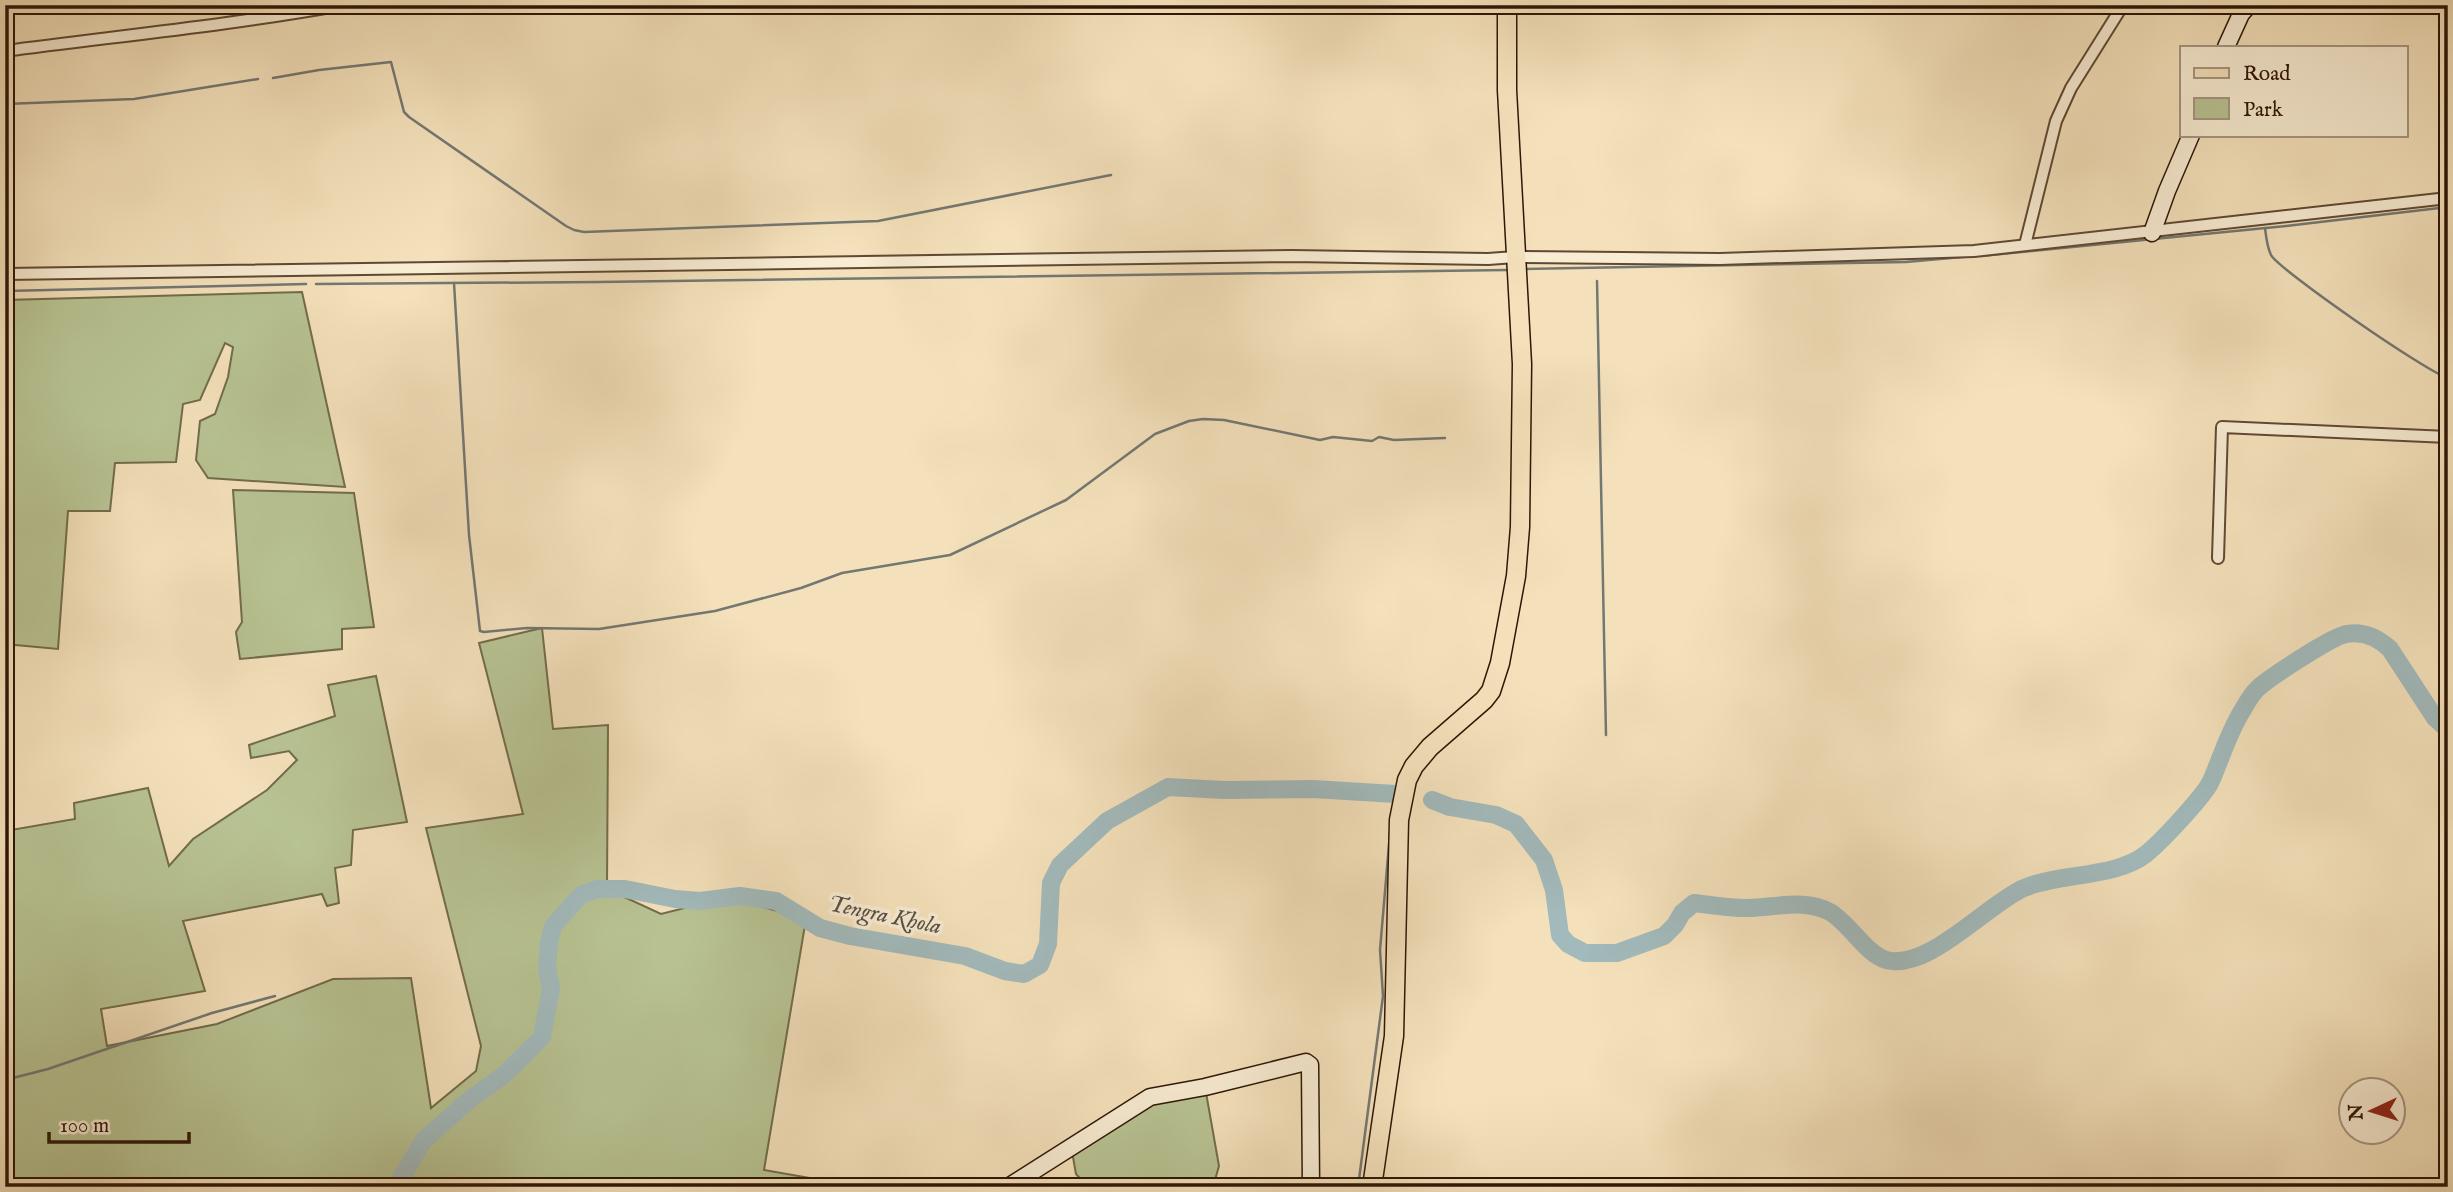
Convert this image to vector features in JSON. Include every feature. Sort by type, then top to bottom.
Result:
[{"type":"main road","points":[[1373,1187],[1394,1036],[1399,820],[1407,780],[1414,766],[1430,747],[1484,701],[1491,691],[1500,663],[1516,576],[1520,527],[1522,364],[1507,90],[1507,5]]},
{"type":"street","points":[[5,51],[134,33],[251,21],[342,5]]},
{"type":"street","points":[[2025,245],[2056,121],[2071,88],[2123,5]]},
{"type":"street","points":[[2226,46],[2241,14],[2249,5]]},
{"type":"street","points":[[2152,233],[2166,191],[2191,136]]},
{"type":"street","points":[[5,274],[1292,256],[1488,260],[1515,257],[1821,257],[1974,251],[2448,198]]},
{"type":"street","points":[[2218,558],[2222,426],[2448,438]]},
{"type":"street","points":[[1008,1187],[1150,1097],[1205,1087],[1306,1062],[1310,1065],[1311,1187]]},
{"type":"green space","points":[[302,292],[345,487],[208,478],[196,460],[200,421],[215,414],[228,377],[233,347],[225,343],[200,400],[183,404],[176,462],[115,463],[110,511],[68,511],[58,649],[5,644],[5,300]]},
{"type":"green space","points":[[233,490],[354,493],[374,627],[342,629],[342,649],[240,659],[236,632],[242,622]]},
{"type":"green space","points":[[542,628],[553,729],[608,725],[607,889],[661,914],[728,897],[806,919],[764,1170],[861,1187],[5,1187],[5,831],[75,819],[74,803],[148,788],[169,866],[193,839],[267,790],[297,760],[289,751],[251,758],[249,745],[335,716],[328,685],[376,676],[407,822],[353,830],[351,865],[335,868],[339,903],[327,906],[322,894],[183,921],[205,991],[101,1009],[107,1046],[217,1024],[333,979],[411,978],[431,1108],[476,1071],[481,1046],[426,828],[523,814],[479,643]]},
{"type":"green space","points":[[1205,1087],[1219,1166],[1213,1187],[1101,1187],[1086,1185],[1076,1174],[1071,1146],[1150,1097]]},
{"type":"waterway","points":[[273,78],[391,62],[404,112],[409,117],[566,226],[584,232],[878,221],[1111,175]]},
{"type":"waterway","points":[[5,104],[134,99],[258,79]]},
{"type":"waterway","points":[[1981,256],[2448,207]]},
{"type":"waterway","points":[[2265,228],[2271,255],[2299,280],[2385,341],[2448,378]]},
{"type":"waterway","points":[[1523,269],[1906,262],[1974,256]]},
{"type":"waterway","points":[[316,284],[1507,270]]},
{"type":"waterway","points":[[1597,281],[1606,735]]},
{"type":"waterway","points":[[454,283],[469,535],[480,631],[484,632],[527,628],[599,629],[715,611],[801,588],[842,573],[950,555],[1066,500],[1155,434],[1189,421],[1224,420],[1320,440],[1333,437],[1372,441],[1379,437],[1394,440],[1445,438]]},
{"type":"waterway","points":[[5,291],[306,284]]},
{"type":"waterway","points":[[1432,800],[1450,807],[1496,815],[1516,824],[1544,860],[1554,890],[1560,935],[1568,944],[1585,953],[1617,953],[1664,936],[1682,913],[1694,903],[1747,908],[1810,905],[1837,917],[1879,957],[1903,961],[1921,956],[1939,946],[2024,888],[2119,867],[2146,854],[2161,841],[2207,788],[2235,724],[2255,691],[2286,667],[2340,636],[2353,633],[2365,635],[2390,649],[2435,718],[2448,730]]},
{"type":"waterway","name":"Tengra Khola","points":[[396,1187],[423,1141],[468,1101],[505,1074],[542,1037],[551,989],[547,968],[553,926],[581,895],[597,889],[625,889],[700,901],[740,896],[776,901],[820,928],[850,936],[965,956],[1005,971],[1024,974],[1040,965],[1048,944],[1051,883],[1060,865],[1107,821],[1168,787],[1224,790],[1313,789],[1395,794]]},
{"type":"waterway","points":[[1393,808],[1395,794]]},
{"type":"waterway","points":[[1358,1187],[1383,996],[1380,950],[1391,821]]},
{"type":"waterway","points":[[5,1080],[48,1069],[212,1013],[275,996]]}]
